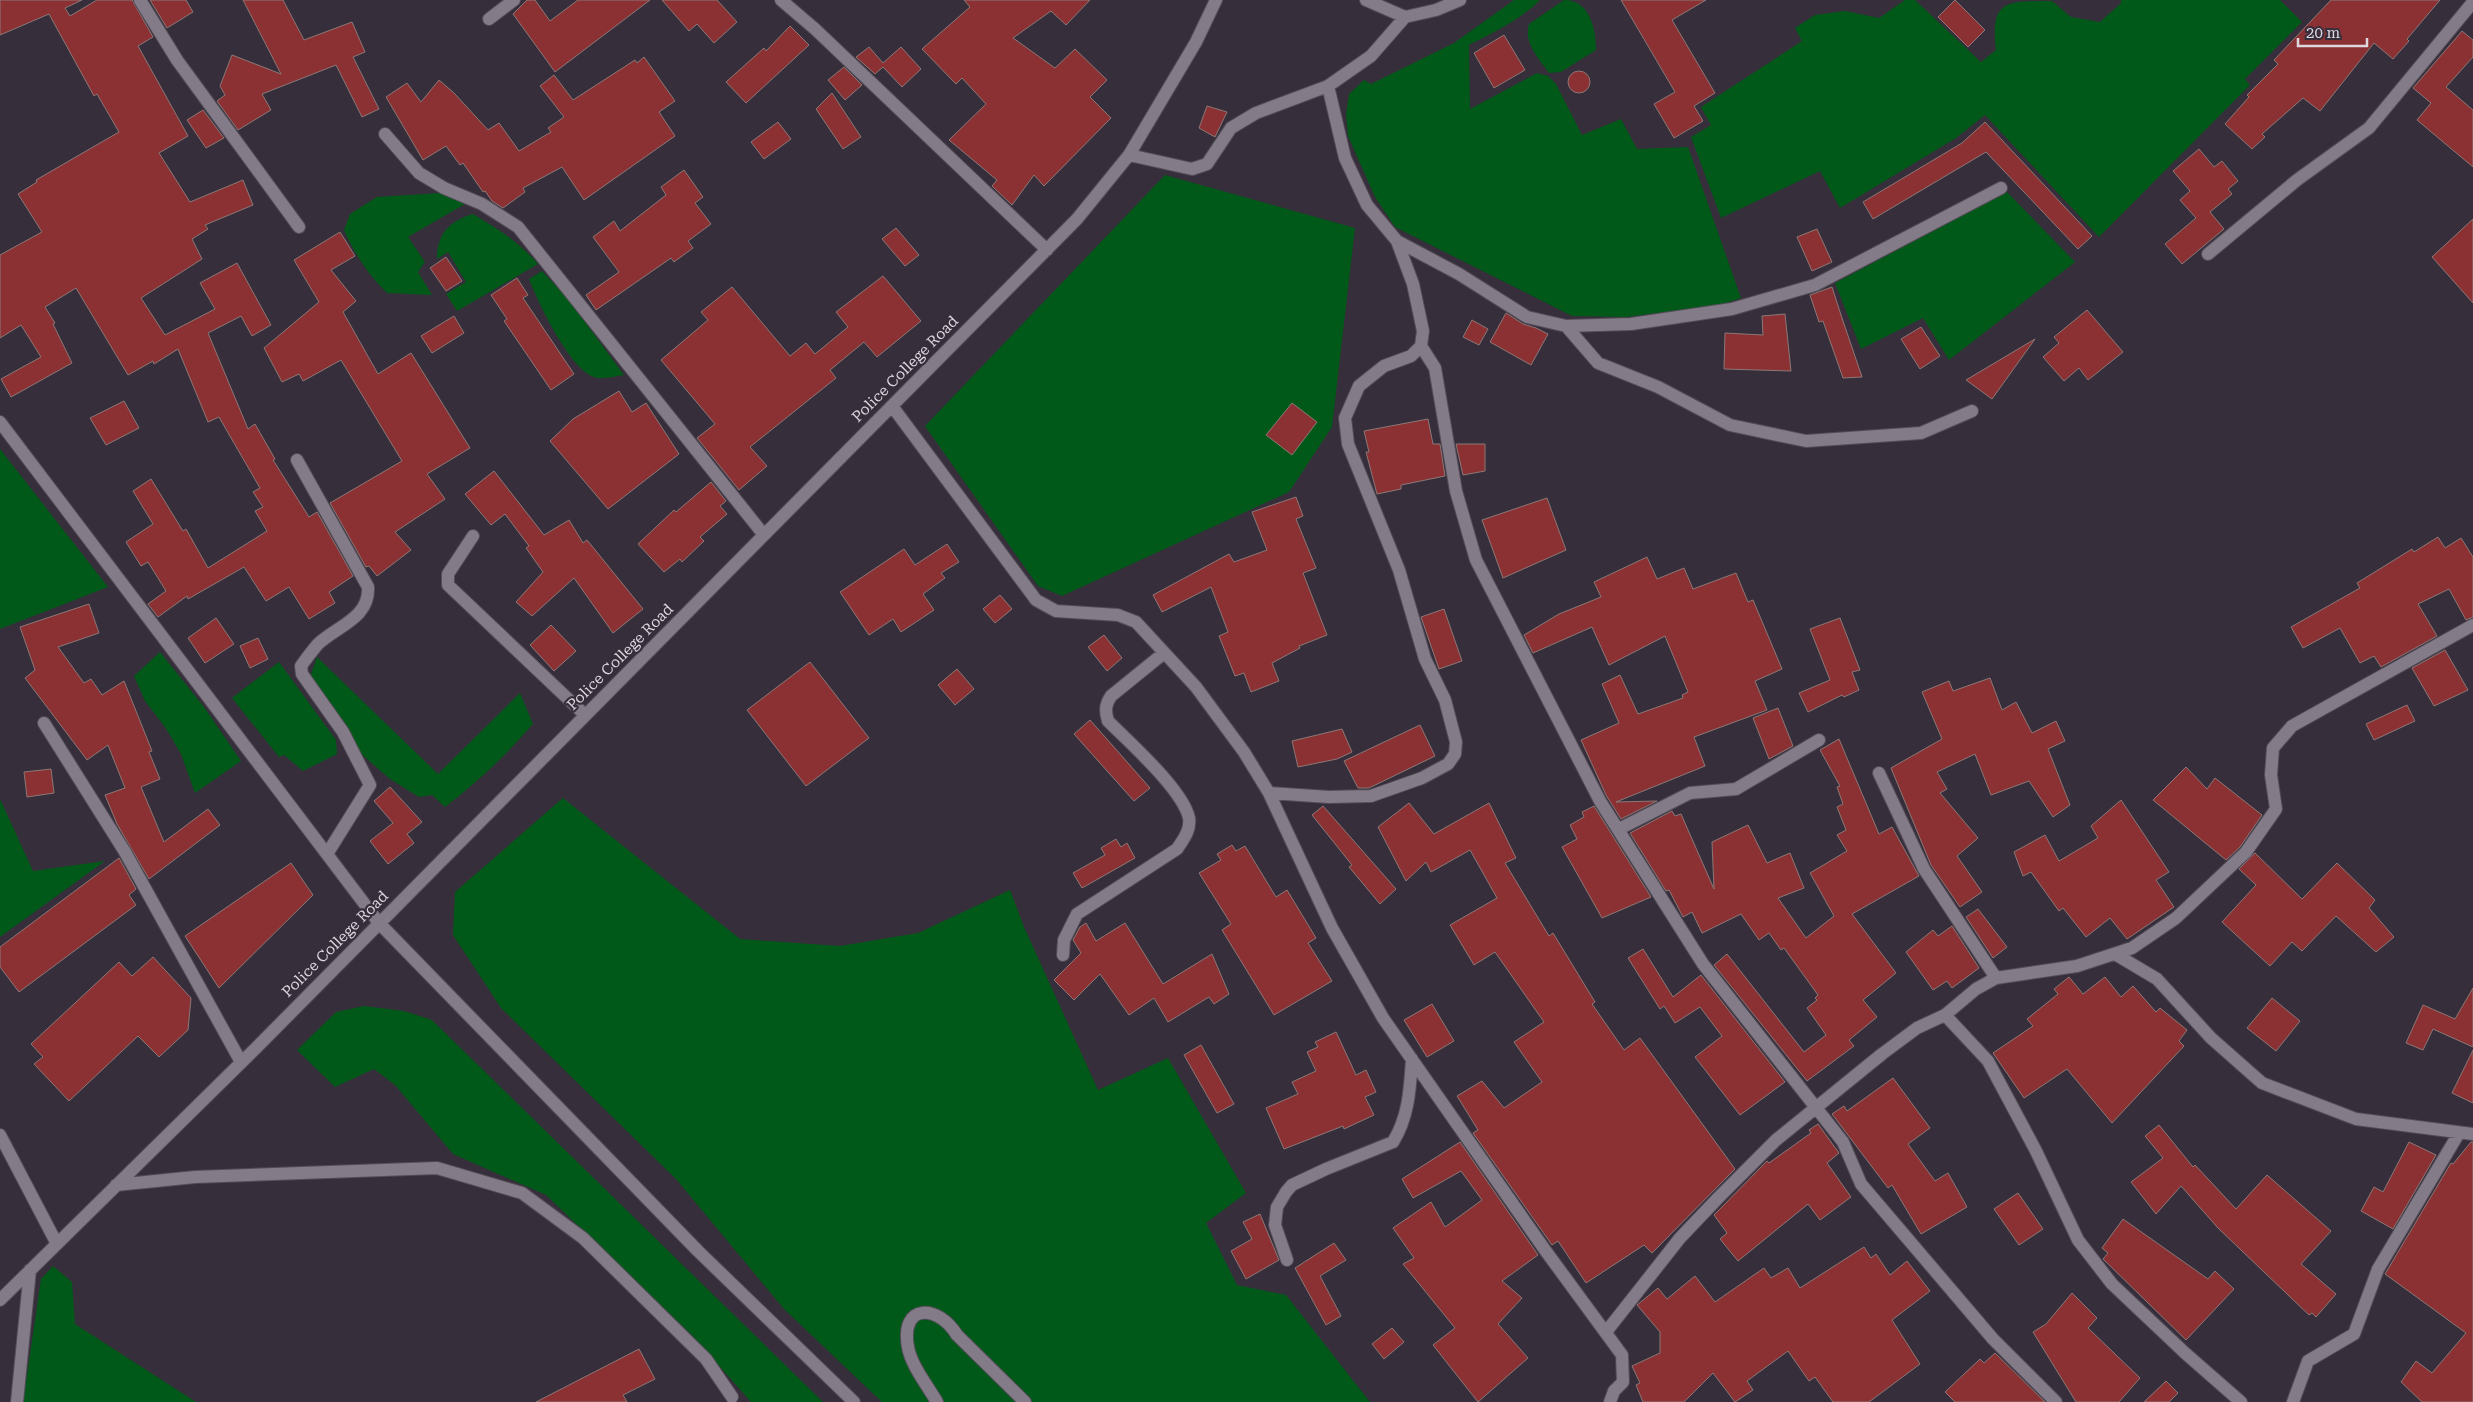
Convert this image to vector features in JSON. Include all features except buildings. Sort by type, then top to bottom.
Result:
[{"type":"street","points":[[140,0],[177,60],[299,227]]},
{"type":"street","points":[[489,19],[514,0]]},
{"type":"street","points":[[781,0],[815,28],[1047,250]]},
{"type":"street","name":"Police College Road","points":[[0,1300],[241,1062],[1077,219],[1129,155],[1196,42],[1216,0]]},
{"type":"street","points":[[1366,0],[1405,17]]},
{"type":"street","points":[[1129,155],[1192,169],[1207,164],[1231,128],[1256,113],[1328,86],[1370,56],[1405,17],[1436,10],[1460,0]]},
{"type":"street","points":[[2208,254],[2297,180],[2369,128],[2473,2]]},
{"type":"street","points":[[1269,793],[1370,796],[1422,778],[1448,764],[1455,754],[1456,742],[1445,700],[1425,658],[1399,570],[1348,444],[1345,418],[1358,386],[1384,366],[1411,356],[1421,346],[1423,331],[1413,284],[1397,241],[1367,205],[1345,158],[1328,86]]},
{"type":"street","points":[[385,134],[419,173],[444,188],[482,204],[518,227],[764,535]]},
{"type":"street","points":[[1397,241],[1459,274],[1527,317],[1566,326],[1630,324],[1732,309],[1814,285],[2001,188]]},
{"type":"street","points":[[1566,326],[1598,363],[1658,388],[1730,426],[1806,441],[1921,433],[1972,411]]},
{"type":"street","points":[[1421,346],[1435,368],[1456,491],[1476,560],[1600,801],[1703,964],[1843,1142],[1861,1184],[1993,1339],[2056,1402]]},
{"type":"street","points":[[892,406],[1036,600],[1056,611],[1118,615],[1136,622],[1196,687],[1244,752],[1269,793],[1332,928],[1382,1018],[1545,1250],[1622,1355],[1623,1382],[1614,1391],[1610,1402]]},
{"type":"street","points":[[0,422],[378,923],[698,1251],[854,1402]]},
{"type":"street","points":[[297,460],[368,587],[369,596],[363,610],[319,644],[300,666],[302,674],[343,732],[370,785],[326,854]]},
{"type":"street","points":[[473,536],[448,574],[448,585],[585,715]]},
{"type":"street","points":[[1606,1332],[1680,1238],[1776,1140],[1816,1106],[1917,1028],[1944,1015],[1976,989],[1996,978],[2077,966],[2115,954],[2132,948],[2176,918],[2246,852],[2276,809],[2270,775],[2273,748],[2292,726],[2473,625]]},
{"type":"street","points":[[1063,955],[1068,929],[1077,914],[1177,849],[1188,834],[1189,818],[1177,793],[1108,721],[1106,712],[1105,704],[1111,696],[1164,653]]},
{"type":"street","points":[[44,723],[125,852],[241,1062]]},
{"type":"street","points":[[1619,829],[1690,793],[1736,789],[1819,740]]},
{"type":"street","points":[[1879,772],[1924,869],[1996,978]]},
{"type":"street","points":[[2115,954],[2157,979],[2211,1038],[2262,1083],[2356,1119],[2473,1134]]},
{"type":"street","points":[[1944,1015],[1988,1061],[2014,1106],[2078,1240],[2112,1284],[2185,1353],[2241,1402]]},
{"type":"street","points":[[1287,1260],[1275,1225],[1278,1207],[1286,1192],[1292,1185],[1394,1142],[1410,1100],[1412,1059]]},
{"type":"street","points":[[2293,1402],[2308,1362],[2354,1334],[2378,1270],[2459,1133]]},
{"type":"street","points":[[0,1135],[57,1244]]},
{"type":"street","points":[[116,1185],[195,1178],[437,1168],[522,1193],[583,1238],[706,1359],[732,1397]]},
{"type":"street","points":[[17,1402],[30,1270]]},
{"type":"street","points":[[937,1402],[908,1348],[907,1329],[910,1321],[916,1314],[927,1312],[940,1316],[950,1324],[957,1335],[1025,1402]]},
{"type":"green space","points":[[1514,0],[1540,0],[1515,20],[1469,45],[1470,109],[1537,73],[1548,76],[1556,84],[1582,135],[1621,119],[1637,149],[1688,147],[1741,298],[1720,305],[1626,317],[1572,316],[1395,227],[1375,197],[1348,136],[1346,114],[1349,94],[1364,80],[1371,84],[1454,43]]},
{"type":"green space","points":[[1564,0],[1573,1],[1586,10],[1595,33],[1596,50],[1561,72],[1549,73],[1530,44],[1528,37],[1529,24]]},
{"type":"green space","points":[[1905,0],[1915,0],[1981,62],[1996,50],[1996,21],[1999,13],[2012,3],[2052,1],[2071,17],[2100,22],[2121,3],[2121,0],[2280,0],[2302,22],[2245,79],[2250,85],[2099,237],[1985,115],[1956,138],[1840,208],[1820,171],[1721,218],[1691,137],[1711,125],[1701,107],[1802,41],[1795,28],[1815,15],[1845,11],[1879,18]]},
{"type":"green space","points":[[1165,175],[1355,228],[1332,427],[1289,492],[1062,596],[1038,586],[925,426]]},
{"type":"green space","points":[[2007,192],[2075,262],[1949,360],[1923,318],[1861,349],[1835,283]]},
{"type":"green space","points":[[440,193],[465,204],[408,237],[425,262],[418,272],[432,295],[387,293],[362,264],[348,239],[344,230],[350,214],[377,197]]},
{"type":"green space","points":[[473,214],[516,242],[538,264],[457,311],[446,294],[466,282],[448,252],[437,259],[439,242],[446,230],[457,220]]},
{"type":"green space","points":[[542,271],[568,299],[624,375],[597,378],[587,373],[566,351],[529,279]]},
{"type":"green space","points":[[0,449],[108,587],[0,629]]},
{"type":"green space","points":[[160,652],[204,707],[241,761],[195,793],[181,754],[165,727],[145,701],[134,676]]},
{"type":"green space","points":[[317,657],[438,774],[520,693],[533,724],[491,768],[445,807],[432,795],[419,797],[390,779],[359,752],[310,677]]},
{"type":"green space","points":[[279,662],[336,740],[337,754],[303,771],[284,755],[279,757],[232,698]]},
{"type":"green space","points":[[563,798],[740,939],[840,946],[918,933],[1010,890],[1024,927],[1098,1090],[1168,1058],[1246,1193],[1206,1223],[1237,1285],[1286,1295],[1370,1402],[882,1402],[784,1309],[676,1179],[501,1008],[453,935],[455,892]]},
{"type":"green space","points":[[0,799],[33,871],[105,861],[0,937]]},
{"type":"green space","points":[[364,1006],[404,1011],[432,1020],[823,1402],[751,1402],[691,1334],[546,1195],[453,1154],[395,1085],[374,1069],[335,1087],[297,1050],[336,1012]]},
{"type":"green space","points":[[53,1266],[72,1282],[75,1324],[196,1402],[23,1402],[41,1279]]}]
